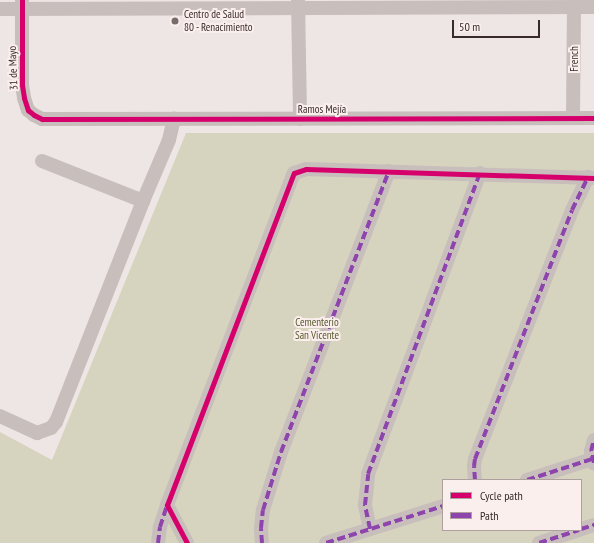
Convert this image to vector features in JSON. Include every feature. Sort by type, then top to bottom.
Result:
[{"type":"street","points":[[298,4],[300,119]]},
{"type":"street","points":[[0,9],[22,5],[298,4],[574,4],[594,7]]},
{"type":"street","name":"French","points":[[573,118],[574,4]]},
{"type":"street","name":"31 de Mayo","points":[[22,5],[22,85],[24,98],[28,110],[34,116],[50,120]]},
{"type":"street","name":"Ramos Mejía","points":[[50,120],[594,118]]},
{"type":"street","points":[[0,416],[37,433],[51,428],[60,414],[143,201],[169,140],[174,119]]},
{"type":"street","points":[[42,160],[143,201]]},
{"type":"street","points":[[158,543],[160,527],[167,505],[292,176],[297,171],[306,169],[480,173],[591,178],[572,210],[475,460],[475,479]]},
{"type":"street","points":[[262,543],[261,528],[263,510],[281,452],[389,171]]},
{"type":"street","points":[[370,529],[365,504],[368,474],[480,173]]},
{"type":"street","points":[[531,479],[593,462],[591,451],[594,440]]},
{"type":"street","points":[[167,505],[187,543]]},
{"type":"street","points":[[326,543],[442,506]]},
{"type":"street","points":[[582,529],[594,525]]},
{"type":"street","points":[[539,543],[577,531]]},
{"type":"green space","name":"Cementerio San Vicente","points":[[186,133],[594,133],[594,543],[0,543],[0,432],[52,460]]},
{"type":"marked path","points":[[262,543],[261,528],[263,510],[281,452],[389,171]]},
{"type":"marked path","points":[[370,529],[365,505],[368,474],[480,173]]},
{"type":"marked path","points":[[475,479],[475,459],[572,210],[588,177]]},
{"type":"marked path","points":[[594,440],[591,451],[594,463]]},
{"type":"marked path","points":[[530,479],[592,459]]},
{"type":"marked path","points":[[158,543],[160,527],[167,505]]},
{"type":"marked path","points":[[326,543],[442,506]]},
{"type":"marked path","points":[[582,529],[594,525]]},
{"type":"marked path","points":[[539,543],[576,531]]},
{"type":"cycle path","points":[[22,0],[22,85],[24,98],[28,110],[42,119],[594,118]]},
{"type":"cycle path","points":[[187,543],[167,505],[294,173],[306,169],[594,178]]},
{"type":"place","name":"Centro de Salud 80 - Renacimiento","points":[[175,21]]}]
